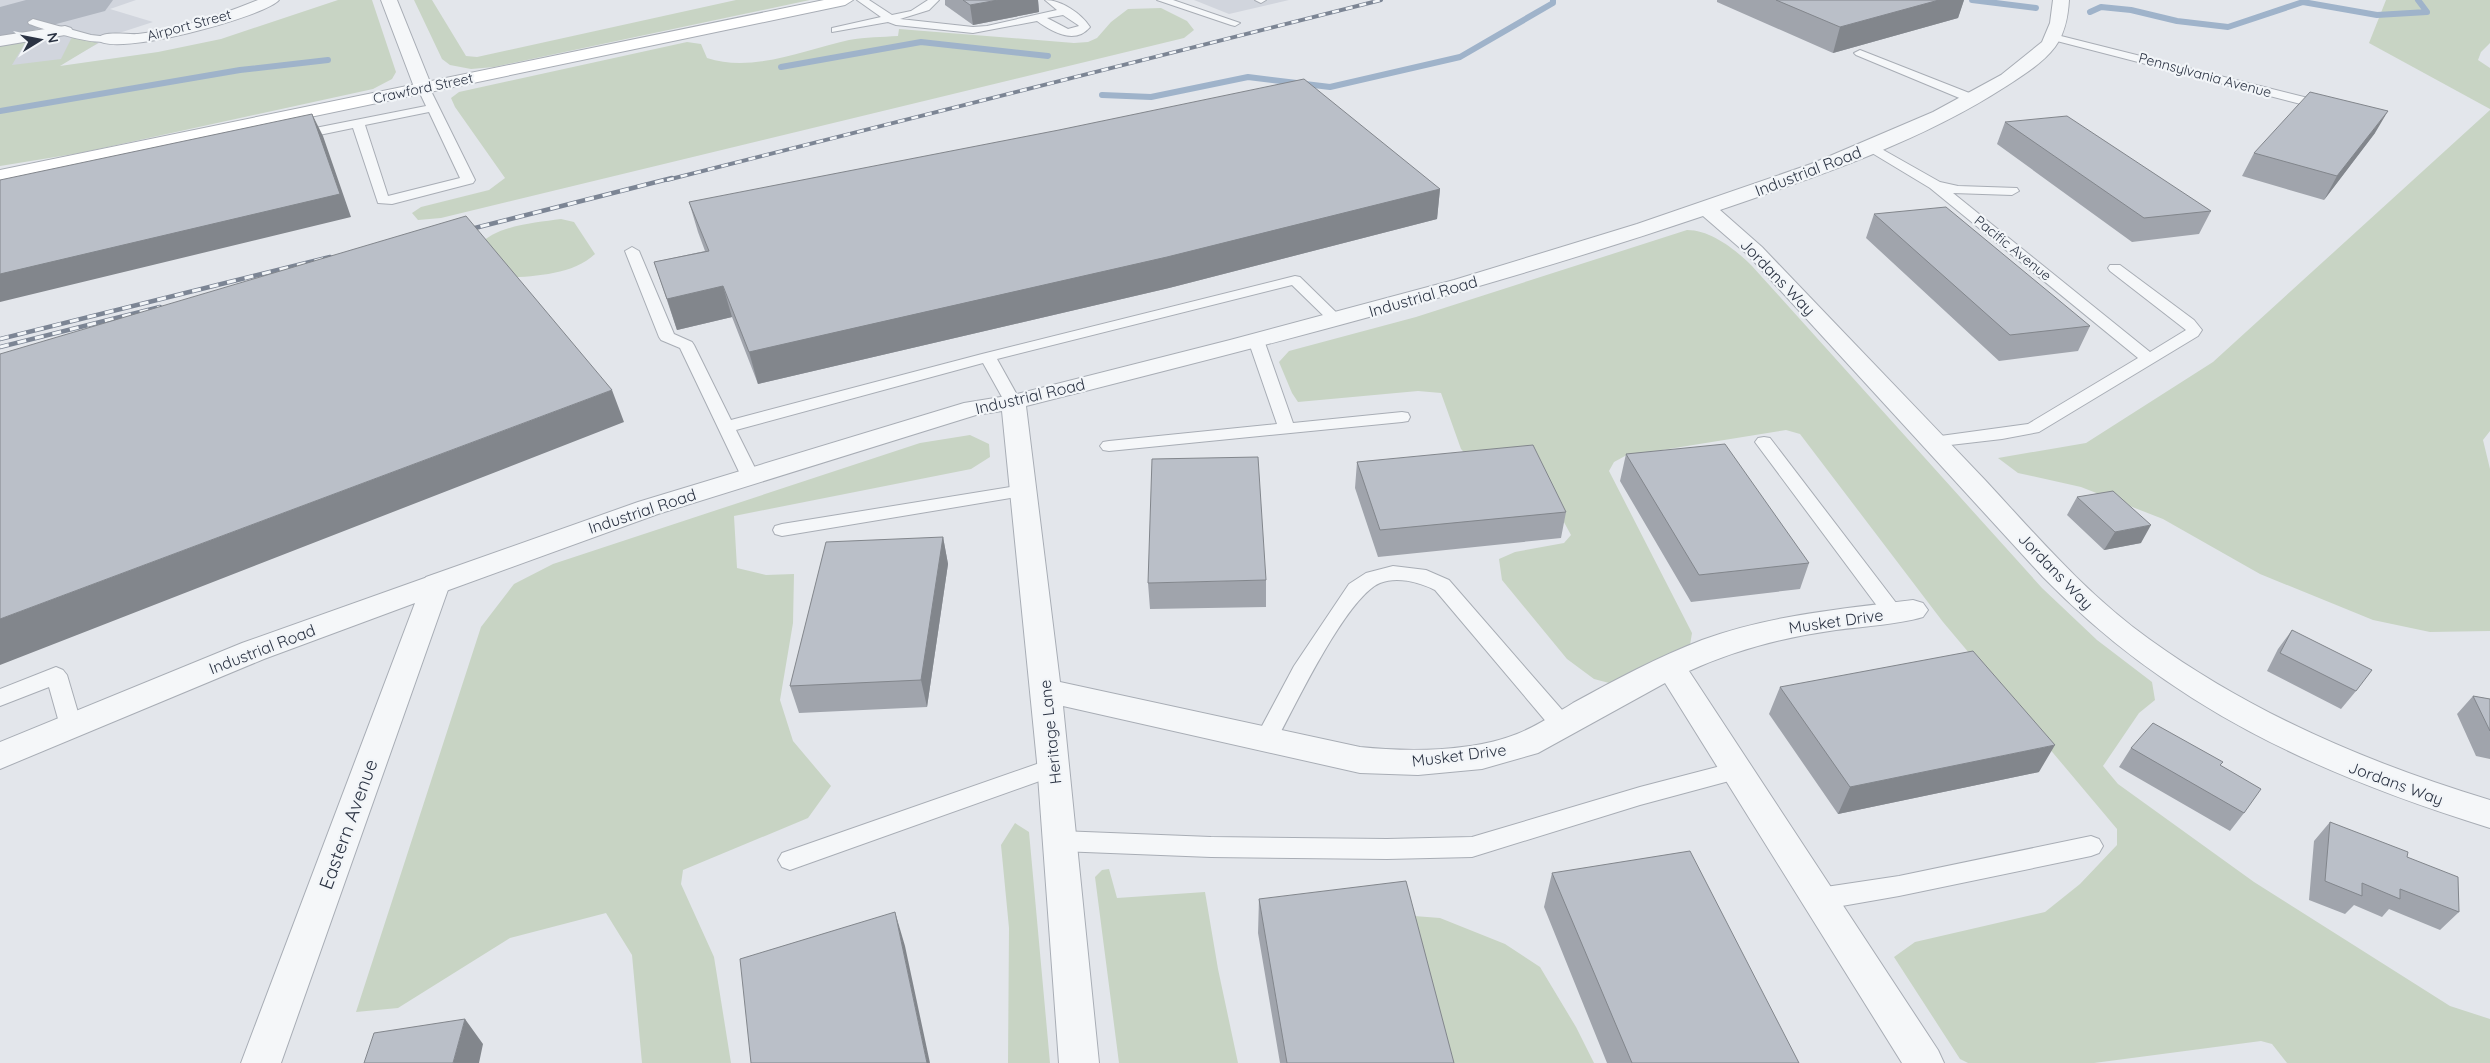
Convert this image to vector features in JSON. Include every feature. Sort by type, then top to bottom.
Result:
[{"type":"main road","name":"Crawford Street","points":[[0,176],[18,180],[423,88],[591,55],[845,0]]},
{"type":"street","name":"Airport Street","points":[[105,40],[125,40],[155,36],[198,25],[271,0]]},
{"type":"street","points":[[389,0],[423,88]]},
{"type":"street","points":[[2053,37],[2058,22],[2060,0]]},
{"type":"street","points":[[0,41],[65,31]]},
{"type":"street","name":"Industrial Road","points":[[0,756],[253,651],[596,526],[750,476],[973,408],[1013,402],[1336,320],[1511,271],[1707,209],[1871,147],[1973,99],[2004,81],[2034,58],[2048,45],[2053,37]]},
{"type":"street","name":"Jordans Way","points":[[1707,209],[1755,250],[2087,605],[2168,668],[2212,697],[2251,719],[2334,760],[2439,799],[2490,814]]},
{"type":"street","name":"Heritage Lane","points":[[1013,402],[1054,767],[1079,1063]]},
{"type":"street","name":"Eastern Avenue","points":[[261,1063],[436,584]]},
{"type":"street","name":"Musket Drive","points":[[1046,691],[1360,760],[1401,762],[1495,753],[1518,747],[1541,738],[1671,667],[1715,647],[1765,632],[1811,623],[1903,612]]},
{"type":"street","points":[[1671,667],[1736,772],[1924,1063]]},
{"type":"lane","points":[[862,0],[889,18],[901,23],[981,30],[1065,11]]},
{"type":"lane","points":[[836,30],[921,11],[934,0]]},
{"type":"lane","points":[[1039,17],[1056,30],[1070,32],[1082,30],[1085,27],[1082,22],[1050,0]]},
{"type":"lane","points":[[1162,0],[1235,23]]},
{"type":"lane","points":[[33,22],[105,40]]},
{"type":"lane","name":"Pennsylvania Avenue","points":[[2053,37],[2339,110]]},
{"type":"lane","points":[[1860,54],[1973,99]]},
{"type":"lane","points":[[358,123],[383,200],[392,200],[468,180],[423,88]]},
{"type":"lane","points":[[281,138],[433,108]]},
{"type":"lane","name":"Pacific Avenue","points":[[1871,147],[1935,184],[2149,359]]},
{"type":"lane","points":[[1935,184],[1958,190],[2012,192]]},
{"type":"lane","points":[[632,252],[668,337],[686,346],[750,476]]},
{"type":"lane","points":[[1933,442],[2002,434],[2033,428],[2192,333],[2192,326],[2115,268]]},
{"type":"lane","points":[[726,427],[988,357],[1295,280],[1336,320]]},
{"type":"lane","points":[[1256,340],[1287,429]]},
{"type":"lane","points":[[988,357],[1013,402]]},
{"type":"lane","points":[[1109,446],[1402,417]]},
{"type":"lane","points":[[1764,442],[1903,612]]},
{"type":"lane","points":[[782,530],[1023,491]]},
{"type":"lane","points":[[1266,739],[1301,672],[1356,589],[1373,578],[1392,573],[1426,577],[1442,585],[1562,725]]},
{"type":"lane","points":[[0,698],[56,675],[71,726]]},
{"type":"lane","points":[[790,860],[1054,767]]},
{"type":"lane","points":[[1060,841],[1230,848],[1387,849],[1472,847],[1640,796],[1736,772]]},
{"type":"lane","points":[[1819,899],[1899,886],[2090,846]]},
{"type":"shaded area","points":[[0,0],[136,0],[110,9],[153,22],[113,35],[58,66],[0,74]]},
{"type":"shaded area","points":[[1194,0],[1289,0],[1229,14]]},
{"type":"green space","points":[[338,0],[372,0],[396,72],[392,79],[373,89],[80,153],[0,166],[0,28],[41,32],[25,43],[12,65],[61,59],[72,37],[98,43],[60,66],[158,52],[221,39]]},
{"type":"green space","points":[[414,0],[432,0],[466,56],[477,57],[736,0],[810,0],[494,67],[471,69],[450,65],[442,59]]},
{"type":"green space","points":[[2386,0],[2490,0],[2490,43],[2481,52],[2478,60],[2490,68],[2490,109],[2369,43]]},
{"type":"green space","points":[[1161,8],[1187,21],[1194,30],[1184,38],[441,218],[418,220],[412,213],[421,207],[489,190],[505,178],[455,107],[451,98],[459,92],[687,42],[701,44],[707,58],[724,62],[742,63],[760,62],[849,40],[898,36],[899,29],[1074,43],[1088,42],[1097,38],[1111,22],[1128,9]]},
{"type":"green space","points":[[2490,110],[2490,431],[2483,440],[2490,469],[2490,631],[2430,632],[2373,620],[2260,574],[2163,519],[2081,487],[2018,473],[1998,458],[2086,443],[2213,362]]},
{"type":"green space","points":[[561,219],[574,222],[595,254],[586,261],[565,270],[540,275],[505,278],[478,246],[495,233],[505,229]]},
{"type":"green space","points":[[1687,230],[1705,233],[1714,237],[1731,248],[1752,266],[2042,588],[2097,640],[2152,682],[2155,700],[2139,713],[2103,766],[2118,784],[2254,882],[2450,1006],[2490,1019],[2490,1063],[2287,1063],[2272,1044],[2261,1041],[2094,1063],[1968,1063],[1960,1059],[1894,957],[1915,942],[2045,912],[2080,884],[2117,845],[2117,829],[1943,622],[1800,434],[1786,430],[1625,456],[1614,462],[1609,471],[1692,633],[1690,645],[1613,684],[1594,679],[1567,659],[1502,580],[1499,559],[1515,552],[1564,543],[1571,535],[1535,469],[1476,465],[1461,449],[1441,393],[1418,391],[1298,402],[1292,393],[1279,362],[1289,351],[1416,317]]},
{"type":"green space","points":[[970,435],[989,444],[990,457],[971,469],[734,516],[737,568],[766,575],[794,574],[793,623],[780,700],[793,741],[831,786],[808,818],[683,870],[681,884],[714,957],[731,1063],[642,1063],[632,955],[606,913],[510,938],[398,1008],[356,1012],[481,627],[514,584],[553,564],[920,443]]},
{"type":"green space","points":[[1015,823],[1029,832],[1050,1063],[1008,1063],[1009,928],[1001,845]]},
{"type":"green space","points":[[1109,869],[1117,898],[1205,892],[1218,969],[1238,1063],[1119,1063],[1095,877],[1102,870]]},
{"type":"green space","points":[[1401,915],[1440,918],[1505,944],[1540,967],[1576,1027],[1594,1063],[1439,1063]]},
{"type":"building","points":[[963,0],[998,0],[970,5]]},
{"type":"building","points":[[1776,0],[1939,0],[1840,27]]},
{"type":"building","points":[[1304,79],[1440,189],[1167,257],[749,352],[723,286],[667,299],[654,262],[709,251],[689,202],[1059,130]]},
{"type":"building","points":[[2310,92],[2388,111],[2337,176],[2254,153]]},
{"type":"building","points":[[312,114],[340,194],[0,274],[0,180]]},
{"type":"building","points":[[2067,116],[2211,211],[2144,218],[2005,122]]},
{"type":"building","points":[[1946,207],[2090,326],[2010,335],[1874,214]]},
{"type":"building","points":[[466,216],[612,390],[0,619],[0,354]]},
{"type":"building","points":[[1725,444],[1809,563],[1699,575],[1626,454]]},
{"type":"building","points":[[1533,445],[1566,512],[1380,530],[1357,462]]},
{"type":"building","points":[[1258,457],[1266,580],[1148,583],[1152,459]]},
{"type":"building","points":[[2113,491],[2151,525],[2115,532],[2077,497]]},
{"type":"building","points":[[943,537],[921,680],[790,686],[826,542]]},
{"type":"building","points":[[2292,630],[2372,670],[2356,691],[2280,653]]},
{"type":"building","points":[[1973,651],[2055,745],[1850,787],[1780,687]]},
{"type":"building","points":[[2473,696],[2490,699],[2490,731]]},
{"type":"building","points":[[2153,723],[2223,762],[2220,765],[2261,789],[2244,813],[2131,748]]},
{"type":"building","points":[[2330,822],[2408,852],[2407,857],[2458,877],[2459,912],[2400,889],[2400,899],[2362,883],[2362,896],[2325,881]]},
{"type":"building","points":[[1690,851],[1799,1063],[1632,1063],[1552,873]]},
{"type":"building","points":[[1406,881],[1454,1063],[1287,1063],[1259,899]]},
{"type":"building","points":[[895,912],[927,1063],[751,1063],[740,959]]},
{"type":"building","points":[[465,1019],[453,1063],[364,1063],[374,1033]]},
{"type":"waterway","points":[[1102,95],[1151,97],[1248,77],[1330,87],[1460,57],[1553,3],[1553,0]]},
{"type":"waterway","points":[[1972,0],[2036,8]]},
{"type":"waterway","points":[[2090,12],[2101,7],[2131,10],[2177,21],[2228,27],[2303,2],[2377,15],[2427,12],[2418,0]]},
{"type":"waterway","points":[[781,67],[921,42],[1048,56]]},
{"type":"waterway","points":[[0,111],[240,70],[328,60]]},
{"type":"taxiway","points":[[0,23],[87,0]]},
{"type":"railway","points":[[667,180],[1381,0]]},
{"type":"railway","points":[[463,231],[672,178]]},
{"type":"railway","points":[[0,339],[330,257]]},
{"type":"railway","points":[[0,347],[160,307]]}]
